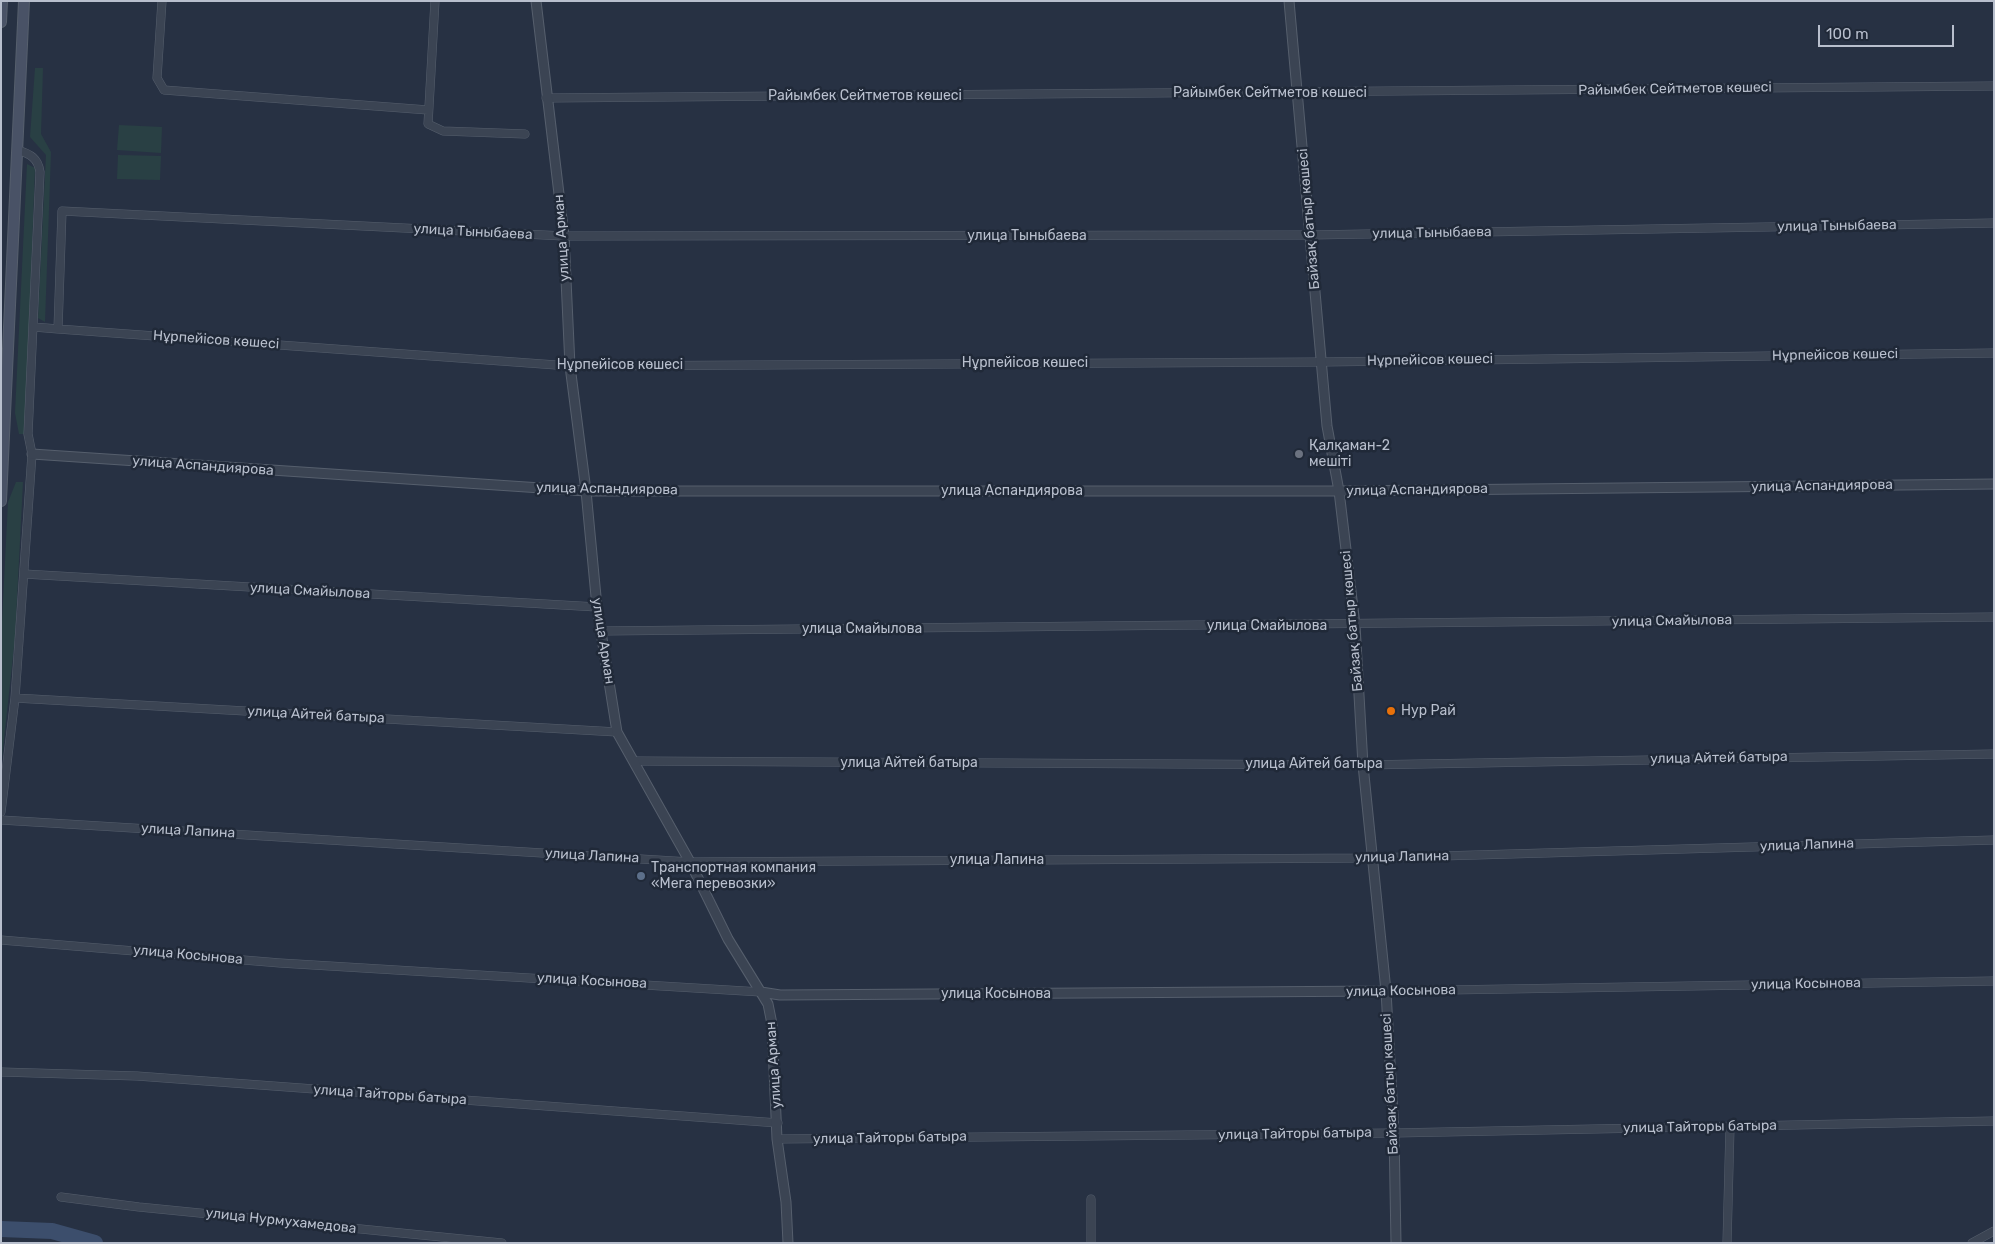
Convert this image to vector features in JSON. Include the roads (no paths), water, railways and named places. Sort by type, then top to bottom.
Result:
[{"type":"main road","points":[[1,22],[2,1]]},
{"type":"main road","points":[[1,501],[24,1]]},
{"type":"street","points":[[162,1],[157,78],[164,90],[428,110]]},
{"type":"street","points":[[435,1],[428,124],[435,129],[525,134]]},
{"type":"street","name":"улица Арман","points":[[536,1],[546,98],[564,236],[570,366],[586,491],[597,607],[617,732],[690,862],[728,939],[768,1004],[772,1024],[778,1123],[777,1139],[786,1202],[788,1243]]},
{"type":"street","name":"Байзақ батыр көшесі","points":[[1288,1],[1298,93],[1327,426],[1339,491],[1355,625],[1364,765],[1386,991],[1394,1133],[1396,1243]]},
{"type":"street","name":"Райымбек Сейтметов көшесі","points":[[546,98],[1994,86]]},
{"type":"street","points":[[1,812],[15,698],[32,454],[28,434],[40,172],[39,166],[31,155],[18,150]]},
{"type":"street","name":"улица Тыныбаева","points":[[58,329],[62,211],[564,236],[1310,235],[1994,223]]},
{"type":"street","name":"Нұрпейісов көшесі","points":[[34,327],[570,366],[1321,362],[1994,353]]},
{"type":"street","name":"улица Аспандиярова","points":[[32,454],[586,491],[1339,491],[1994,484]]},
{"type":"street","name":"улица Смайылова","points":[[24,574],[597,607]]},
{"type":"street","name":"улица Смайылова","points":[[601,631],[1994,618]]},
{"type":"street","name":"улица Айтей батыра","points":[[15,698],[617,732]]},
{"type":"street","name":"улица Айтей батыра","points":[[634,762],[1364,765],[1994,754]]},
{"type":"street","name":"улица Лапина","points":[[1,820],[690,862],[1372,858],[1994,840]]},
{"type":"street","name":"улица Косынова","points":[[1,940],[280,963],[790,995],[1386,991],[1994,981]]},
{"type":"street","name":"улица Тайторы батыра","points":[[1,1072],[137,1076],[778,1123]]},
{"type":"street","name":"улица Тайторы батыра","points":[[777,1139],[1394,1133],[1994,1121]]},
{"type":"street","points":[[1727,1243],[1730,1126]]},
{"type":"street","name":"улица Нурмухамедова","points":[[61,1196],[147,1208],[502,1243]]},
{"type":"street","points":[[1091,1199],[1091,1243]]},
{"type":"street","points":[[1972,1243],[1994,1230]]},
{"type":"waterway","points":[[1,1229],[52,1231],[95,1243]]},
{"type":"place","name":"Қалқаман-2 мешіті","points":[[1299,454]]},
{"type":"place","name":"Нур Рай","points":[[1391,711]]},
{"type":"place","name":"Транспортная компания «Мега перевозки»","points":[[641,876]]}]
